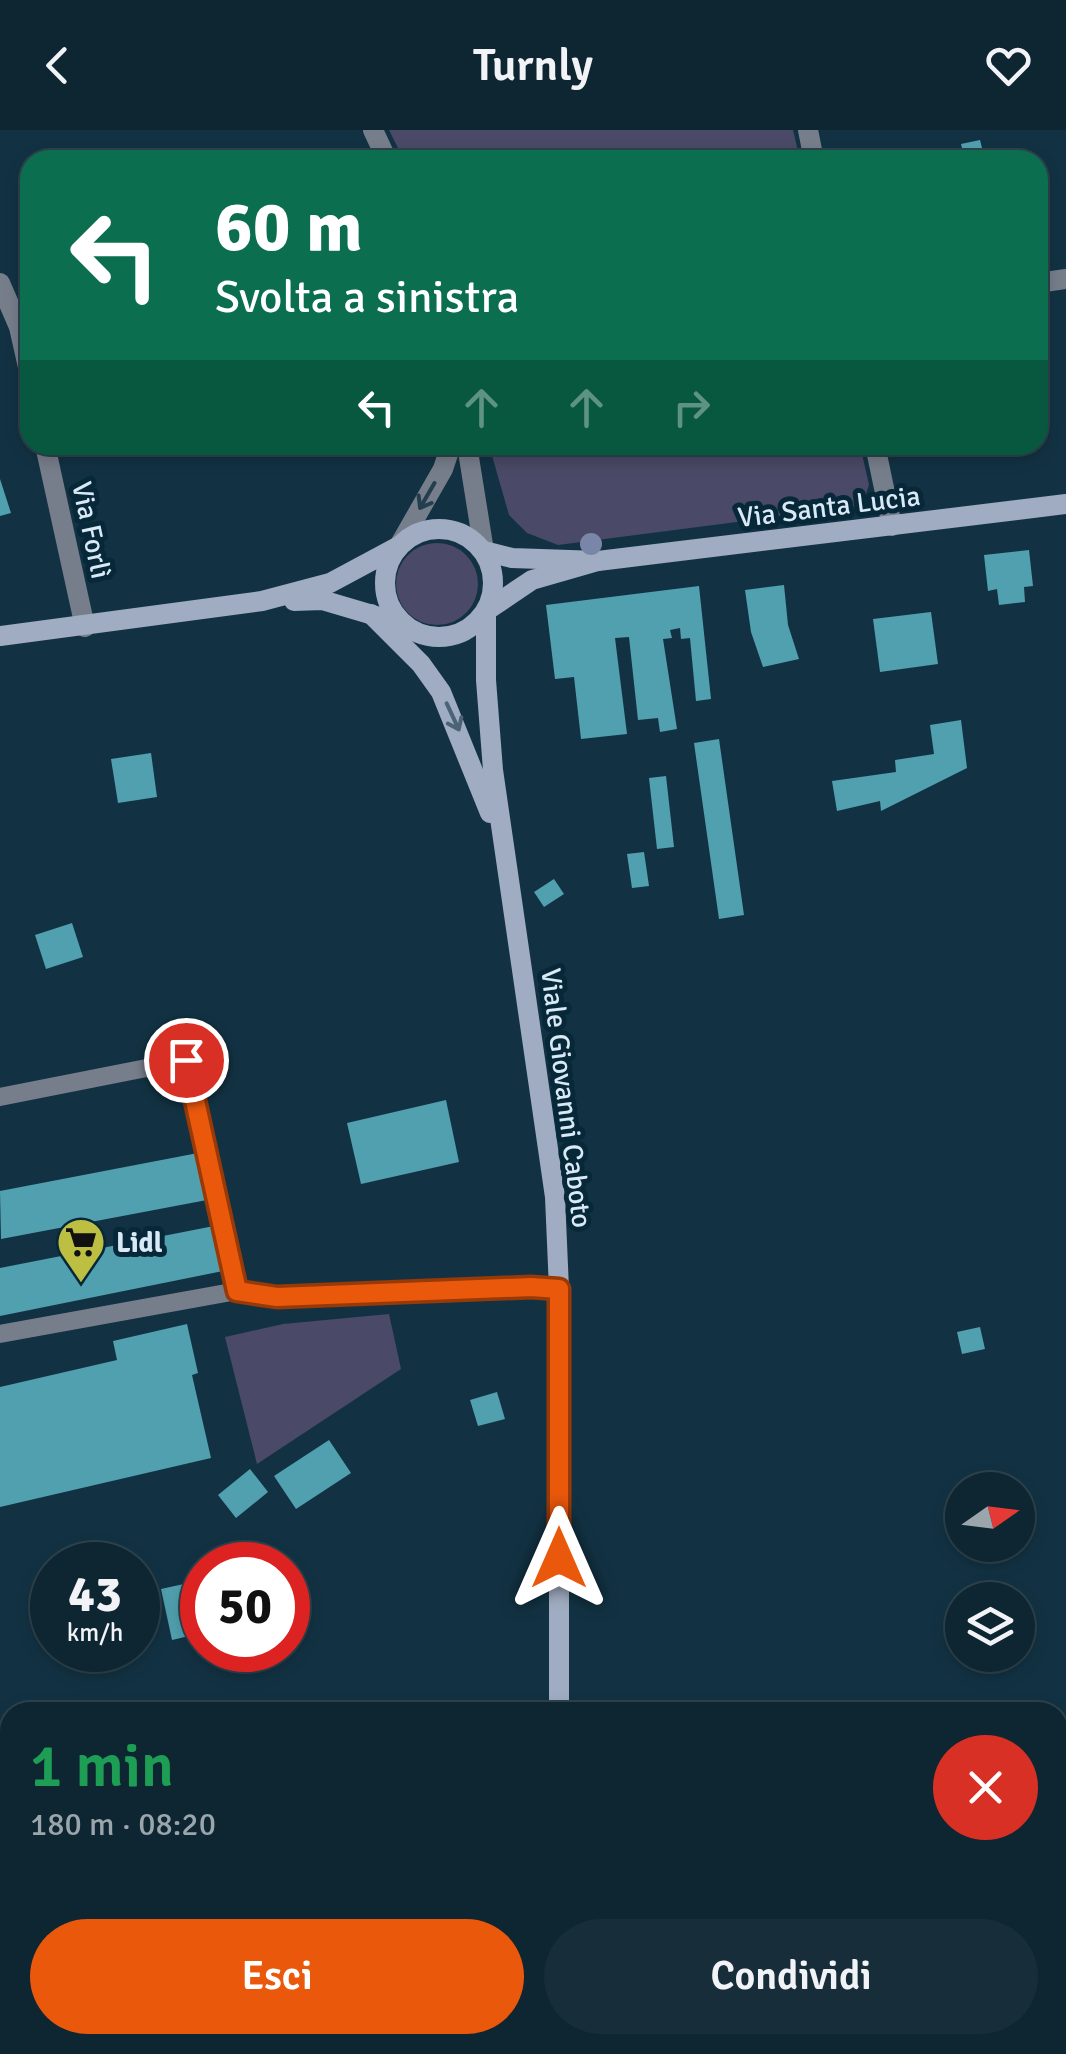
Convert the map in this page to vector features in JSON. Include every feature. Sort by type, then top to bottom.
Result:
[{"type":"main road","name":"Via Santa Lucia","points":[[598,561],[1066,504]]},
{"type":"main road","points":[[262,602],[330,583],[412,536],[442,528],[458,531],[484,551],[512,558],[598,561]]},
{"type":"main road","points":[[399,546],[385,578],[386,596],[406,625],[421,664]]},
{"type":"main road","points":[[484,551],[494,580],[486,610],[489,716],[505,852]]},
{"type":"main road","points":[[0,636],[262,602],[322,600],[440,637],[459,634],[486,610],[532,580],[598,561]]},
{"type":"main road","points":[[371,614],[421,664],[441,692],[505,852]]},
{"type":"main road","name":"Viale Giovanni Caboto","points":[[505,852],[555,1197],[559,1289],[559,1702]]},
{"type":"street","points":[[0,282],[20,331]]},
{"type":"street","name":"Via Forlì","points":[[47,455],[85,627]]},
{"type":"street","points":[[399,546],[448,455]]},
{"type":"street","points":[[469,455],[484,551]]},
{"type":"street","points":[[877,455],[892,526]]},
{"type":"lane","points":[[0,1097],[186,1060],[237,1291]]},
{"type":"lane","points":[[0,1334],[237,1291],[277,1297],[559,1289]]},
{"type":"shaded area","points":[[389,130],[793,130],[798,150],[399,150]]},
{"type":"shaded area","points":[[492,455],[862,455],[869,485],[862,506],[558,545],[527,533],[509,515]]},
{"type":"shaded area","points":[[429,543],[445,543],[471,561],[478,584],[475,600],[466,613],[445,625],[429,625],[403,607],[396,592],[396,576],[414,550]]},
{"type":"shaded area","points":[[389,1314],[401,1369],[257,1464],[225,1337],[283,1324]]},
{"type":"building","points":[[980,140],[982,150],[962,150],[961,144]]},
{"type":"building","points":[[0,479],[11,513],[0,516]]},
{"type":"building","points":[[1029,550],[1033,586],[1024,587],[1025,602],[999,605],[997,589],[988,591],[984,555]]},
{"type":"building","points":[[784,585],[788,625],[799,659],[763,667],[751,632],[745,590]]},
{"type":"building","points":[[699,586],[711,699],[696,701],[690,638],[681,639],[680,628],[670,630],[672,638],[663,639],[677,729],[660,732],[658,718],[638,720],[629,637],[615,638],[627,734],[581,739],[574,677],[555,679],[546,605]]},
{"type":"building","points":[[931,612],[938,664],[880,672],[873,619]]},
{"type":"building","points":[[961,720],[967,768],[881,811],[880,801],[837,811],[832,781],[896,772],[895,760],[934,754],[930,725]]},
{"type":"building","points":[[719,739],[744,915],[719,919],[694,743]]},
{"type":"building","points":[[151,753],[157,797],[118,803],[111,759]]},
{"type":"building","points":[[666,776],[674,847],[657,849],[649,778]]},
{"type":"building","points":[[644,852],[649,886],[632,888],[627,854]]},
{"type":"building","points":[[554,879],[564,894],[544,907],[534,892]]},
{"type":"building","points":[[72,923],[83,957],[46,969],[35,935]]},
{"type":"building","points":[[446,1100],[459,1162],[361,1184],[347,1123]]},
{"type":"building","points":[[198,1153],[207,1200],[1,1239],[0,1191]]},
{"type":"building","points":[[214,1226],[223,1271],[0,1316],[0,1268]]},
{"type":"building","points":[[187,1324],[198,1373],[192,1375],[211,1458],[0,1507],[0,1387],[117,1360],[113,1341]]},
{"type":"building","points":[[980,1327],[985,1349],[962,1354],[957,1332]]},
{"type":"building","points":[[497,1392],[505,1419],[478,1426],[470,1400]]},
{"type":"building","points":[[329,1440],[351,1473],[296,1509],[274,1476]]},
{"type":"building","points":[[250,1469],[268,1492],[236,1518],[218,1495]]},
{"type":"building","points":[[180,1585],[180,1638],[172,1640],[161,1589]]},
{"type":"place","name":"Lidl","points":[[81,1284]]},
{"type":"route","points":[[186,1060],[237,1291],[277,1297],[559,1289],[559,1558]]}]
